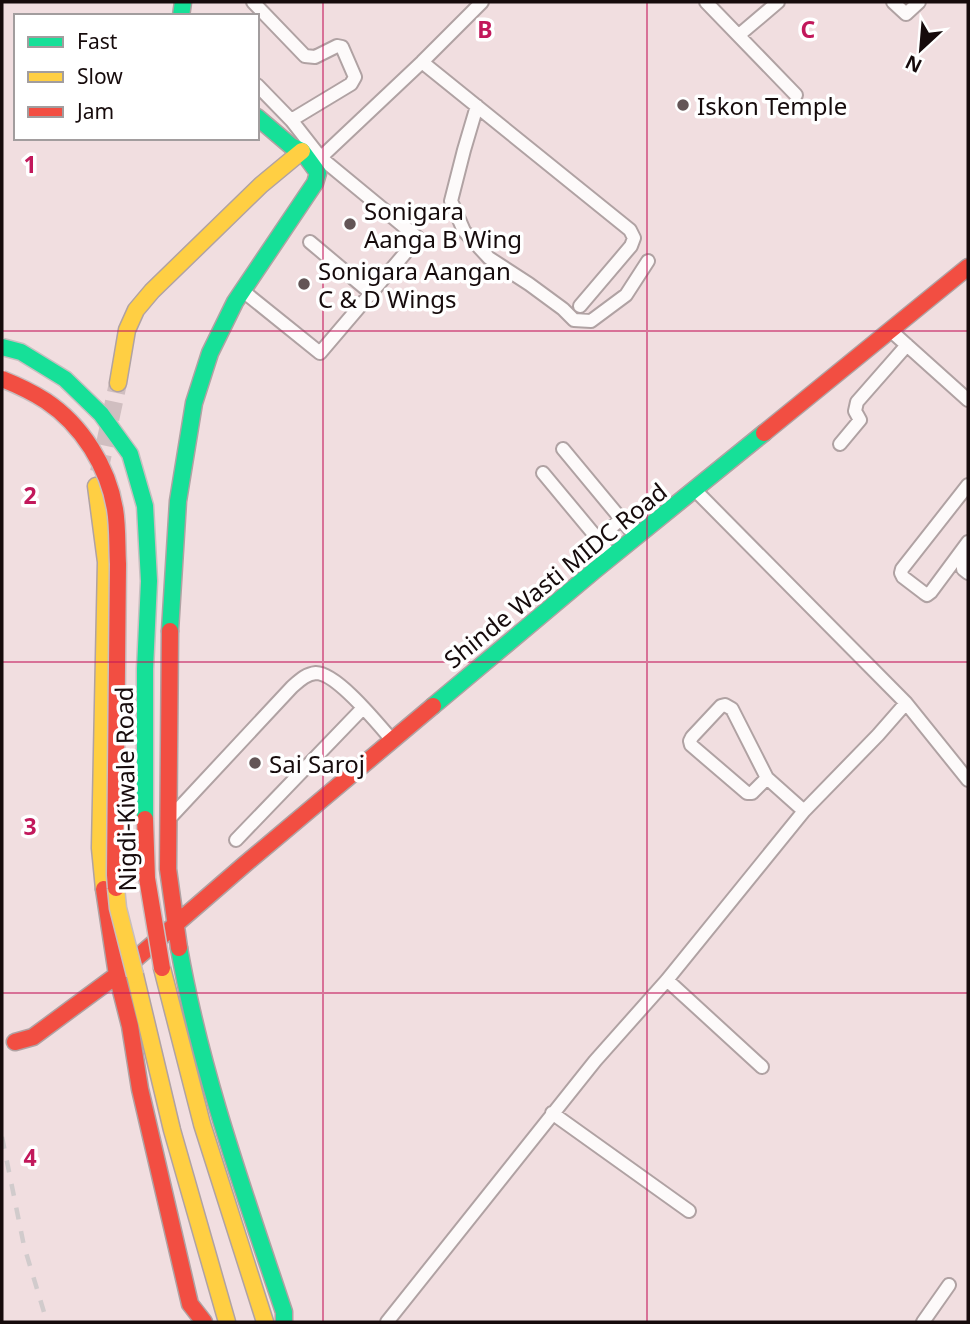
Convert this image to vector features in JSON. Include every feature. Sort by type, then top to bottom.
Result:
[{"type":"street","points":[[317,162],[482,2]]},
{"type":"street","points":[[706,2],[796,95]]},
{"type":"street","points":[[738,35],[778,2]]},
{"type":"street","points":[[893,2],[906,14],[919,2]]},
{"type":"street","points":[[254,8],[304,56],[315,57],[337,46],[342,47],[355,77],[351,84],[292,121]]},
{"type":"street","points":[[422,62],[630,230],[634,238],[631,246],[580,306]]},
{"type":"street","points":[[259,87],[292,121],[317,162],[318,173],[315,183],[235,302],[210,354],[194,402],[178,501],[170,635],[168,869],[185,981],[210,1081],[223,1130],[284,1312],[284,1322]]},
{"type":"street","points":[[477,106],[451,201],[464,231],[489,258],[529,284],[574,320],[591,321],[626,295],[648,261]]},
{"type":"street","points":[[243,290],[320,353],[418,238],[302,151],[291,146],[259,119]]},
{"type":"street","points":[[118,383],[127,330],[136,310],[152,291],[261,185],[302,151]]},
{"type":"street","points":[[310,242],[372,294]]},
{"type":"street","name":"Shinde Wasti MIDC Road","points":[[15,1042],[33,1037],[117,975],[175,923],[612,556],[968,268]]},
{"type":"street","points":[[893,328],[907,345],[968,398]]},
{"type":"street","points":[[893,328],[968,398]]},
{"type":"street","points":[[840,444],[860,420],[855,411],[857,402],[907,345]]},
{"type":"street","name":"Nigdi-Kiwale Road","points":[[2,347],[22,352],[65,379],[101,414],[130,454],[145,506],[149,581],[145,669],[147,878],[162,968],[202,1124],[265,1322]]},
{"type":"street","name":"Nigdi-Kiwale Road","points":[[2,379],[21,386],[59,411],[82,436],[103,469],[112,495],[118,564],[115,828],[118,908],[172,1130],[227,1322]]},
{"type":"street","points":[[563,449],[636,537]]},
{"type":"street","points":[[543,473],[612,556]]},
{"type":"street","points":[[968,485],[901,573],[927,594],[968,542]]},
{"type":"street","points":[[96,486],[106,562],[100,848],[105,905],[140,1089],[190,1304],[204,1322]]},
{"type":"street","points":[[694,489],[906,703],[968,780]]},
{"type":"street","points":[[598,539],[621,519]]},
{"type":"street","points":[[968,557],[963,565],[963,569],[968,573]]},
{"type":"street","points":[[168,820],[304,676],[315,673],[325,675],[344,688],[392,740]]},
{"type":"street","points":[[387,1322],[552,1113],[667,980],[804,811],[906,703]]},
{"type":"street","points":[[767,778],[752,793],[744,792],[694,748],[690,741],[692,737],[721,706],[730,707],[767,778],[804,811]]},
{"type":"street","points":[[236,840],[363,708]]},
{"type":"street","points":[[667,980],[762,1067]]},
{"type":"street","points":[[552,1113],[689,1210]]},
{"type":"street","points":[[923,1322],[949,1285]]},
{"type":"tunnel","points":[[99,472],[118,383]]},
{"type":"railway","points":[[2,1137],[24,1246],[47,1322]]},
{"type":"traffic: fast","points":[[181,14],[183,2]]},
{"type":"traffic: fast","points":[[170,631],[178,501],[194,403],[210,353],[235,302],[315,183],[318,173],[302,151],[291,146],[259,119]]},
{"type":"traffic: fast","points":[[2,347],[21,352],[65,379],[101,414],[130,454],[145,506],[149,581],[145,669],[145,819]]},
{"type":"traffic: fast","points":[[433,706],[764,433]]},
{"type":"traffic: fast","points":[[179,948],[211,1086],[284,1312],[284,1322]]},
{"type":"traffic: slow","points":[[118,383],[127,330],[136,310],[152,291],[261,185],[302,151]]},
{"type":"traffic: slow","points":[[96,486],[106,562],[100,848],[104,889]]},
{"type":"traffic: slow","points":[[116,888],[118,908],[135,975]]},
{"type":"traffic: slow","points":[[162,968],[202,1124],[265,1322]]},
{"type":"traffic: slow","points":[[135,975],[172,1130],[227,1322]]},
{"type":"traffic: jam","points":[[764,433],[968,267]]},
{"type":"traffic: jam","points":[[2,379],[46,401],[71,422],[100,463],[112,493],[117,523],[118,564],[116,888]]},
{"type":"traffic: jam","points":[[170,631],[168,869],[179,948]]},
{"type":"traffic: jam","points":[[15,1042],[33,1037],[117,975],[433,706]]},
{"type":"traffic: jam","points":[[145,819],[147,878],[162,968]]},
{"type":"traffic: jam","points":[[104,889],[117,975],[130,1026],[140,1089],[190,1304],[204,1322]]},
{"type":"place","name":"Iskon Temple","points":[[683,105]]},
{"type":"place","name":"Sonigara Aanga B Wing","points":[[350,224]]},
{"type":"place","name":"Sonigara Aangan C & D Wings","points":[[304,284]]},
{"type":"place","name":"Sai Saroj","points":[[255,763]]}]
